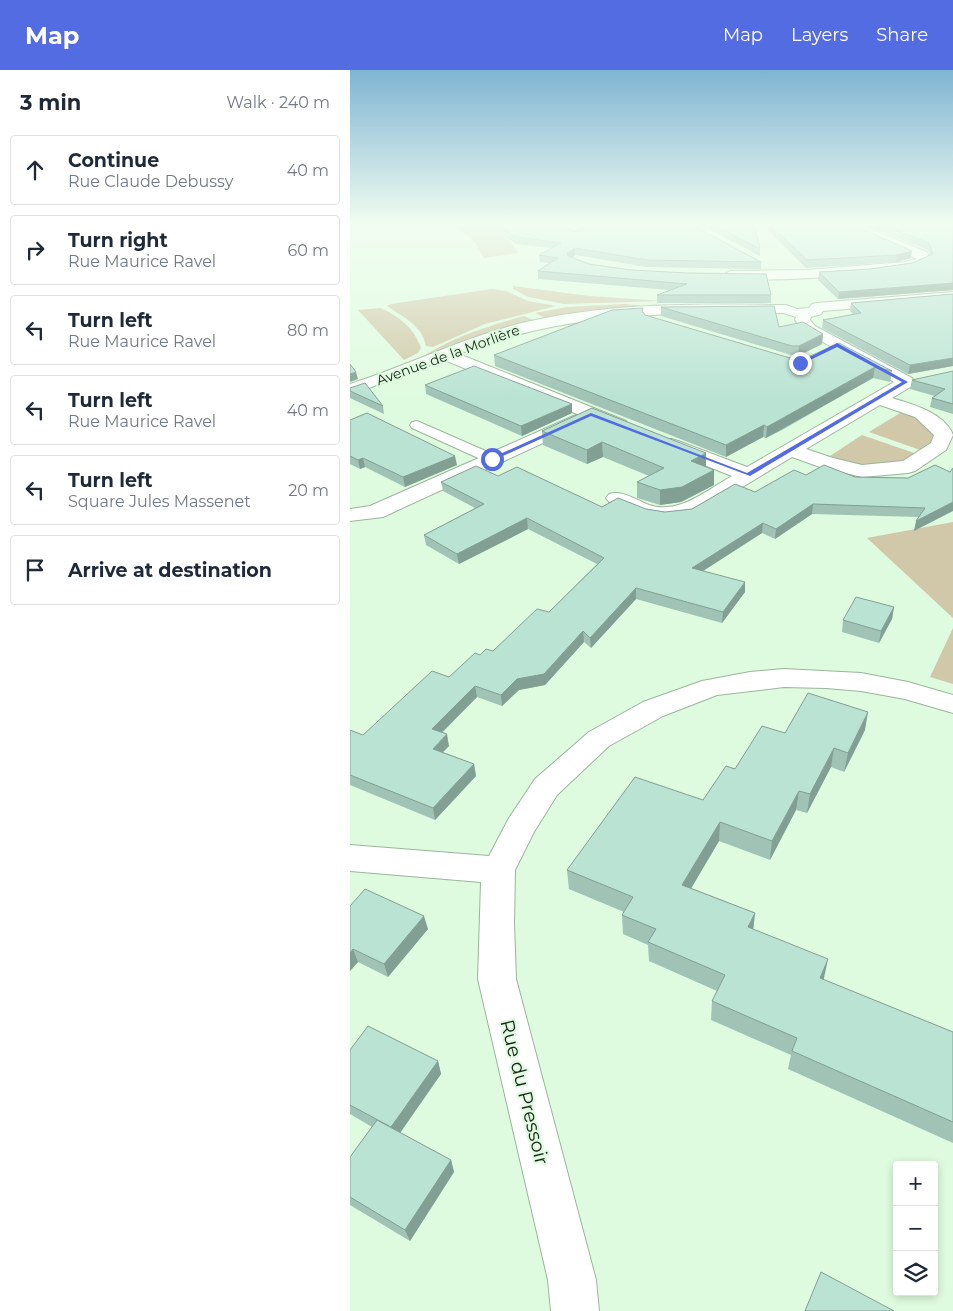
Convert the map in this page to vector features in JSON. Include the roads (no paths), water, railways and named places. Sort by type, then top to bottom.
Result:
[{"type":"street","points":[[785,282],[790,289]]},
{"type":"street","points":[[906,382],[830,348],[802,320],[812,310],[953,296]]},
{"type":"street","name":"Avenue de la Morlière","points":[[350,390],[520,328],[600,313],[662,309],[786,309],[792,312],[812,310]]},
{"type":"street","points":[[651,320],[669,326]]},
{"type":"street","points":[[446,355],[636,432]]},
{"type":"street","points":[[616,498],[646,511],[665,514],[683,512],[906,382],[925,378]]},
{"type":"street","points":[[791,450],[827,463],[862,471],[908,467],[939,446],[944,434],[921,413],[878,399]]},
{"type":"street","points":[[350,514],[375,512],[591,414]]},
{"type":"street","points":[[654,438],[748,475]]},
{"type":"street","name":"Rue du Pressoir","points":[[574,1311],[572,1280],[497,979],[496,923],[498,870],[520,827],[546,787],[572,761],[599,739],[653,709],[712,688],[750,681],[784,678],[826,679],[880,686],[953,704]]},
{"type":"street","points":[[350,858],[498,870]]},
{"type":"lane","points":[[417,424],[492,459]]}]
